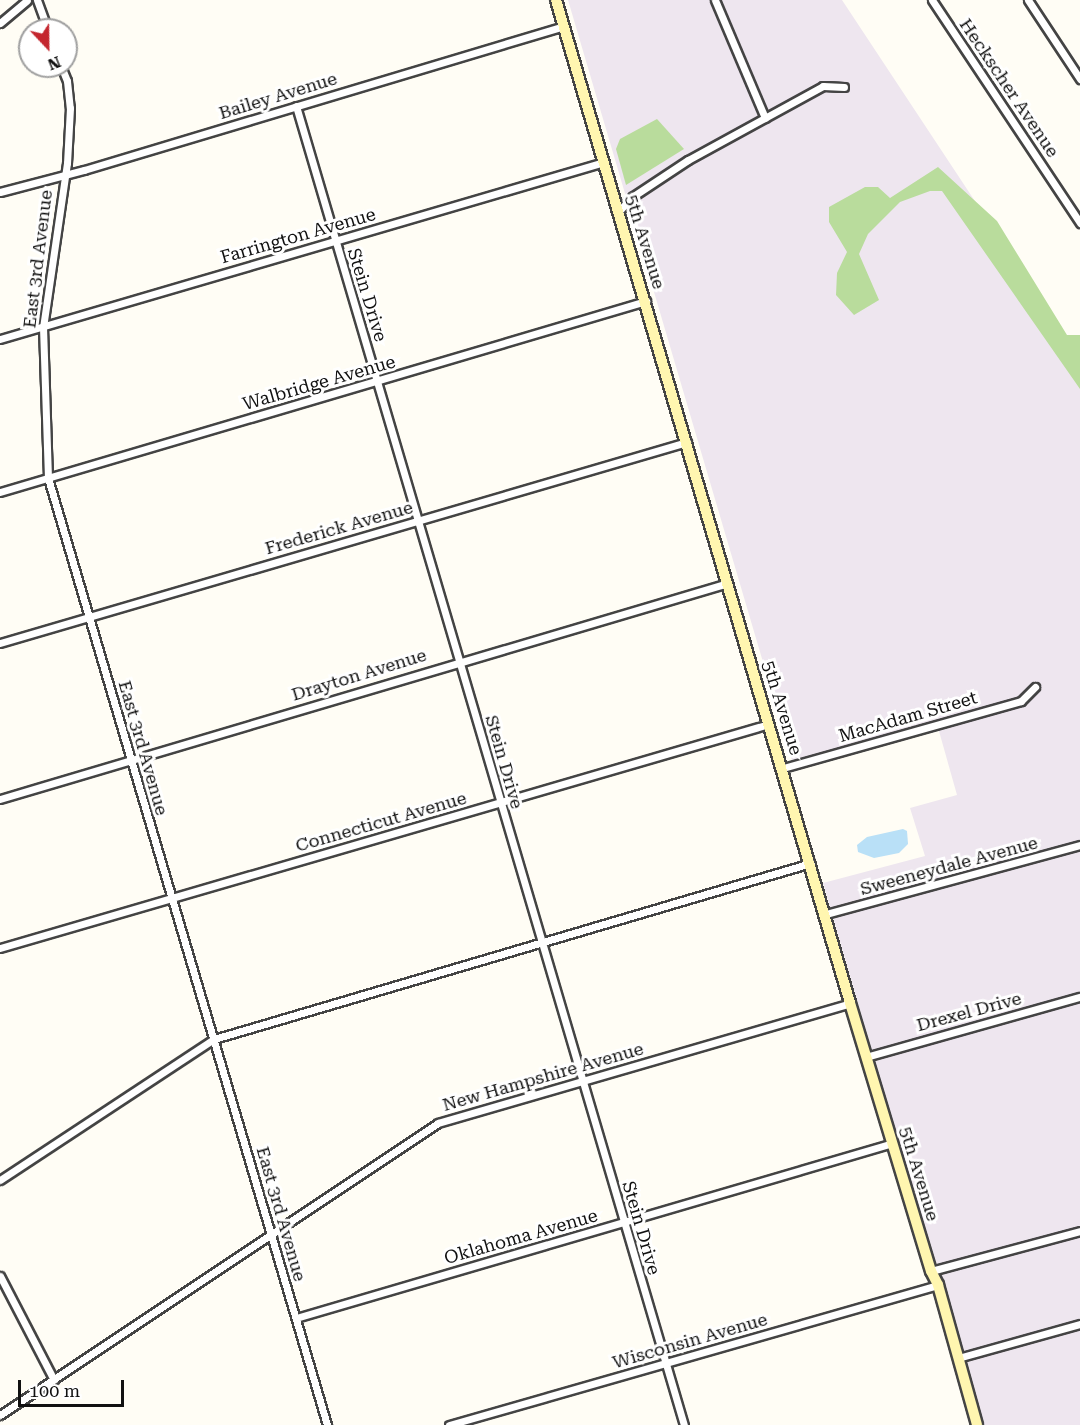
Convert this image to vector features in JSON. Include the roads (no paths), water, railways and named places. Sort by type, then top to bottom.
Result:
[{"type":"main road","name":"5th Avenue","points":[[556,0],[826,914],[866,1057],[931,1271],[938,1285],[976,1425]]},
{"type":"street","points":[[0,22],[27,0]]},
{"type":"street","points":[[37,0],[44,18]]},
{"type":"street","points":[[715,0],[765,118]]},
{"type":"street","name":"Heckscher Avenue","points":[[932,0],[1080,223]]},
{"type":"street","points":[[1028,0],[1080,79]]},
{"type":"street","name":"Bailey Avenue","points":[[0,192],[65,175],[564,26]]},
{"type":"street","name":"East 3rd Avenue","points":[[66,78],[70,108],[65,175],[43,327],[48,478],[327,1425]]},
{"type":"street","points":[[618,212],[632,197],[688,160],[823,86],[844,87]]},
{"type":"street","name":"Stein Drive","points":[[296,106],[684,1425]]},
{"type":"street","name":"Farrington Avenue","points":[[0,339],[604,162]]},
{"type":"street","name":"Walbridge Avenue","points":[[0,492],[646,301]]},
{"type":"street","name":"Frederick Avenue","points":[[0,643],[687,442]]},
{"type":"street","name":"Drayton Avenue","points":[[0,799],[728,583]]},
{"type":"street","name":"MacAdam Street","points":[[783,768],[1021,701],[1035,687]]},
{"type":"street","name":"Connecticut Avenue","points":[[0,948],[769,724]]},
{"type":"street","name":"Sweeneydale Avenue","points":[[826,914],[1080,845]]},
{"type":"street","points":[[0,1180],[214,1039],[810,863]]},
{"type":"street","name":"Drexel Drive","points":[[866,1057],[1080,997]]},
{"type":"street","name":"New Hampshire Avenue","points":[[0,1415],[438,1123],[850,1003]]},
{"type":"street","name":"Oklahoma Avenue","points":[[296,1318],[893,1143]]},
{"type":"street","points":[[931,1271],[1080,1231]]},
{"type":"street","points":[[0,1276],[54,1380]]},
{"type":"street","name":"Wisconsin Avenue","points":[[449,1425],[938,1285]]},
{"type":"street","points":[[958,1358],[1080,1324]]},
{"type":"water","points":[[903,829],[907,831],[908,844],[899,853],[874,858],[858,852],[857,845],[867,837]]}]
